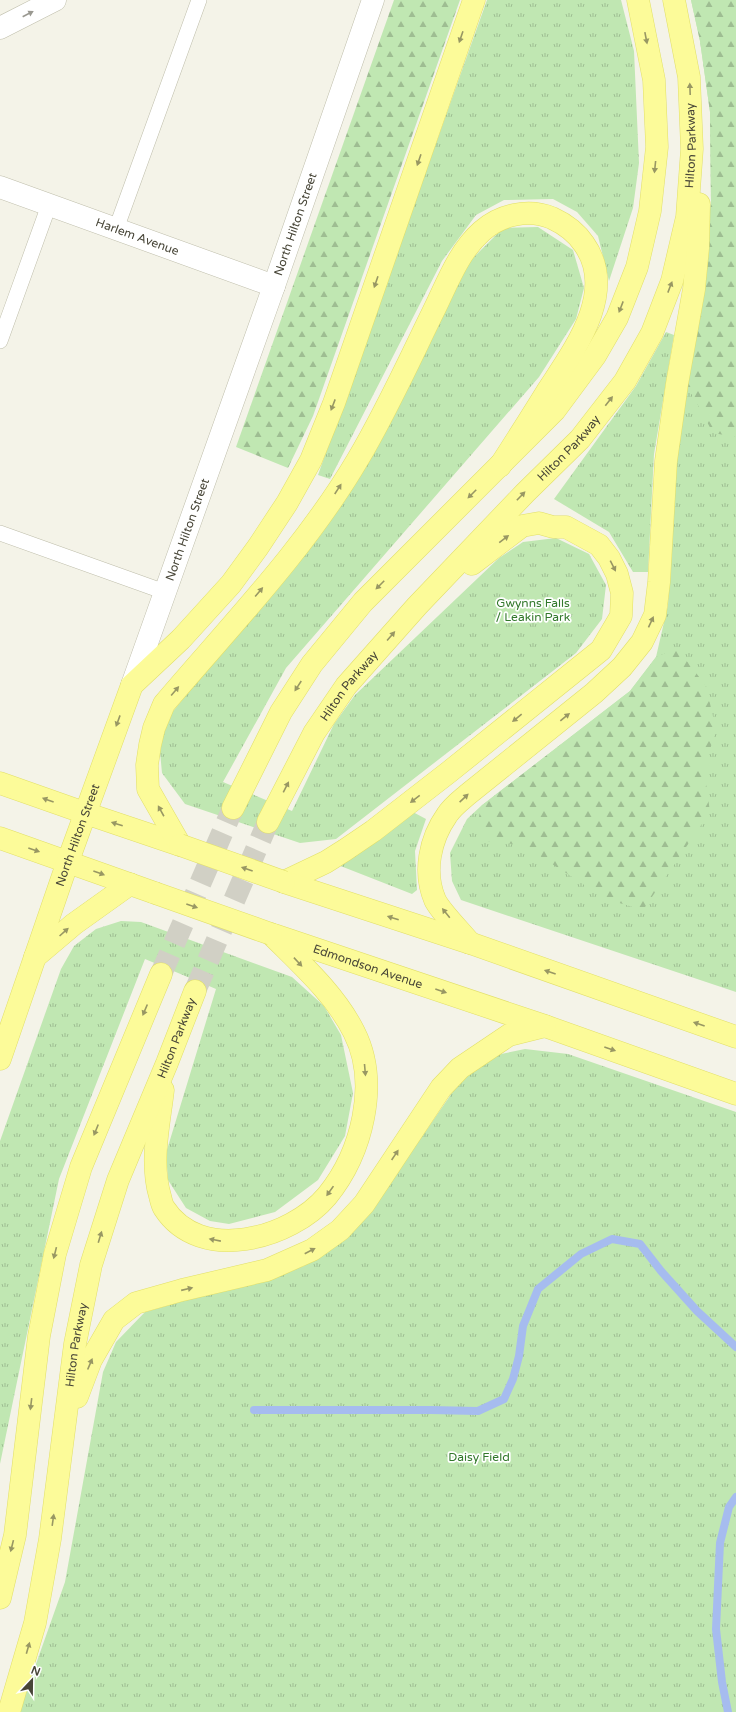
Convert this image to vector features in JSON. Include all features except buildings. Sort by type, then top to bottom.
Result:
[{"type":"main road","points":[[132,685],[181,639],[231,584],[287,503],[311,460],[334,403],[474,0]]},
{"type":"main road","points":[[233,808],[281,712],[312,664],[363,602],[555,410],[595,356],[617,318],[636,267],[650,211],[657,147],[654,80],[638,0]]},
{"type":"main road","name":"Hilton Parkway","points":[[268,822],[314,733],[342,692],[417,606],[525,493],[580,439],[625,381],[652,333],[672,281],[687,217],[692,149],[689,77],[674,0]]},
{"type":"main road","points":[[470,943],[436,901],[430,882],[428,862],[435,836],[447,814],[467,795],[594,693],[622,667],[642,642],[655,615],[659,582],[666,461],[677,384],[694,289],[698,248],[699,193],[692,149]]},
{"type":"main road","points":[[180,845],[148,789],[147,765],[150,745],[154,728],[164,704],[285,562],[330,502],[358,460],[390,401],[453,270],[466,247],[482,231],[499,219],[520,213],[542,214],[562,222],[578,236],[591,253],[596,273],[596,297],[588,321],[572,352],[500,466]]},
{"type":"main road","points":[[284,882],[326,862],[373,830],[449,772],[601,650],[621,616],[622,593],[617,574],[612,564],[598,545],[566,527],[553,527],[539,523],[522,526],[417,606]]},
{"type":"main road","name":"North Hilton Street","points":[[0,1059],[84,814],[132,685]]},
{"type":"main road","points":[[0,783],[84,814],[470,943],[736,1037]]},
{"type":"main road","name":"Edmondson Avenue","points":[[0,838],[271,934],[545,1026],[736,1094]]},
{"type":"main road","points":[[34,958],[74,924],[130,884]]},
{"type":"main road","points":[[167,1063],[155,1157],[157,1186],[163,1207],[178,1224],[196,1236],[220,1241],[247,1239],[278,1230],[306,1215],[327,1196],[347,1166],[359,1137],[367,1098],[366,1066],[355,1033],[335,1001],[271,934]]},
{"type":"main road","points":[[0,1598],[15,1535],[39,1336],[55,1254],[81,1167],[161,974]]},
{"type":"main road","name":"Hilton Parkway","points":[[9,1712],[35,1623],[50,1539],[75,1344],[91,1265],[118,1180],[167,1063],[195,991]]},
{"type":"main road","points":[[65,1426],[91,1360],[114,1320],[136,1303],[182,1290],[267,1270],[312,1250],[340,1230],[364,1204],[441,1088],[460,1068],[509,1035],[545,1026]]},
{"type":"street","points":[[0,28],[55,0]]},
{"type":"street","name":"North Hilton Street","points":[[132,685],[274,286],[373,0]]},
{"type":"street","name":"Harlem Avenue","points":[[0,187],[274,286]]},
{"type":"lane","points":[[116,229],[199,0]]},
{"type":"lane","points":[[0,341],[49,205]]},
{"type":"lane","points":[[0,533],[165,592]]},
{"type":"green space","points":[[394,0],[460,0],[313,416],[288,468],[236,447]]},
{"type":"green space","points":[[487,0],[621,0],[634,51],[639,163],[633,208],[609,281],[598,236],[577,212],[553,199],[504,200],[476,215],[442,261],[330,479],[318,475]]},
{"type":"green space","points":[[691,0],[736,0],[736,992],[461,900],[452,881],[450,853],[467,819],[481,806],[630,691],[656,657],[668,605],[676,451],[687,385],[711,203],[710,112],[700,41]]},
{"type":"green space","points":[[691,0],[736,0],[736,437],[713,433],[687,385],[711,203],[710,112],[700,41]]},
{"type":"green space","name":"Gwynns Falls / Leakin Park","points":[[538,227],[573,250],[584,288],[576,319],[539,377],[286,668],[223,782],[292,811],[334,724],[355,695],[499,558],[523,542],[556,538],[589,554],[606,585],[602,619],[576,653],[336,839],[300,843],[185,804],[162,773],[159,741],[170,715],[325,525],[466,265],[503,228]]},
{"type":"green space","points":[[666,332],[674,335],[654,454],[648,572],[633,572],[609,532],[554,499],[636,386]]},
{"type":"green space","points":[[677,648],[706,686],[716,730],[704,769],[710,812],[643,910],[606,899],[523,845],[485,841],[479,817],[481,806],[630,691],[656,657]]},
{"type":"green space","points":[[411,811],[426,819],[415,851],[417,890],[412,894],[338,865]]},
{"type":"green space","points":[[121,921],[141,922],[292,977],[324,1006],[341,1035],[353,1093],[345,1136],[318,1180],[275,1212],[229,1224],[210,1221],[186,1208],[168,1180],[166,1153],[216,989],[145,959],[59,1179],[0,1464],[0,1141],[61,969],[74,946],[96,929]]},
{"type":"green space","name":"Daisy Field","points":[[525,1049],[568,1054],[736,1112],[736,1712],[19,1712],[65,1582],[103,1372],[116,1342],[145,1312],[304,1266],[340,1242],[379,1199],[463,1077],[501,1054]]},
{"type":"waterway","points":[[254,1410],[478,1411],[504,1399],[513,1379],[519,1356],[523,1326],[538,1289],[581,1254],[612,1239],[640,1244],[661,1271],[697,1311],[736,1347]]},
{"type":"waterway","points":[[728,1712],[722,1682],[716,1629],[720,1543],[729,1507],[736,1497]]},
{"type":"tunnel","points":[[161,974],[233,808]]},
{"type":"tunnel","points":[[195,991],[268,822]]}]
